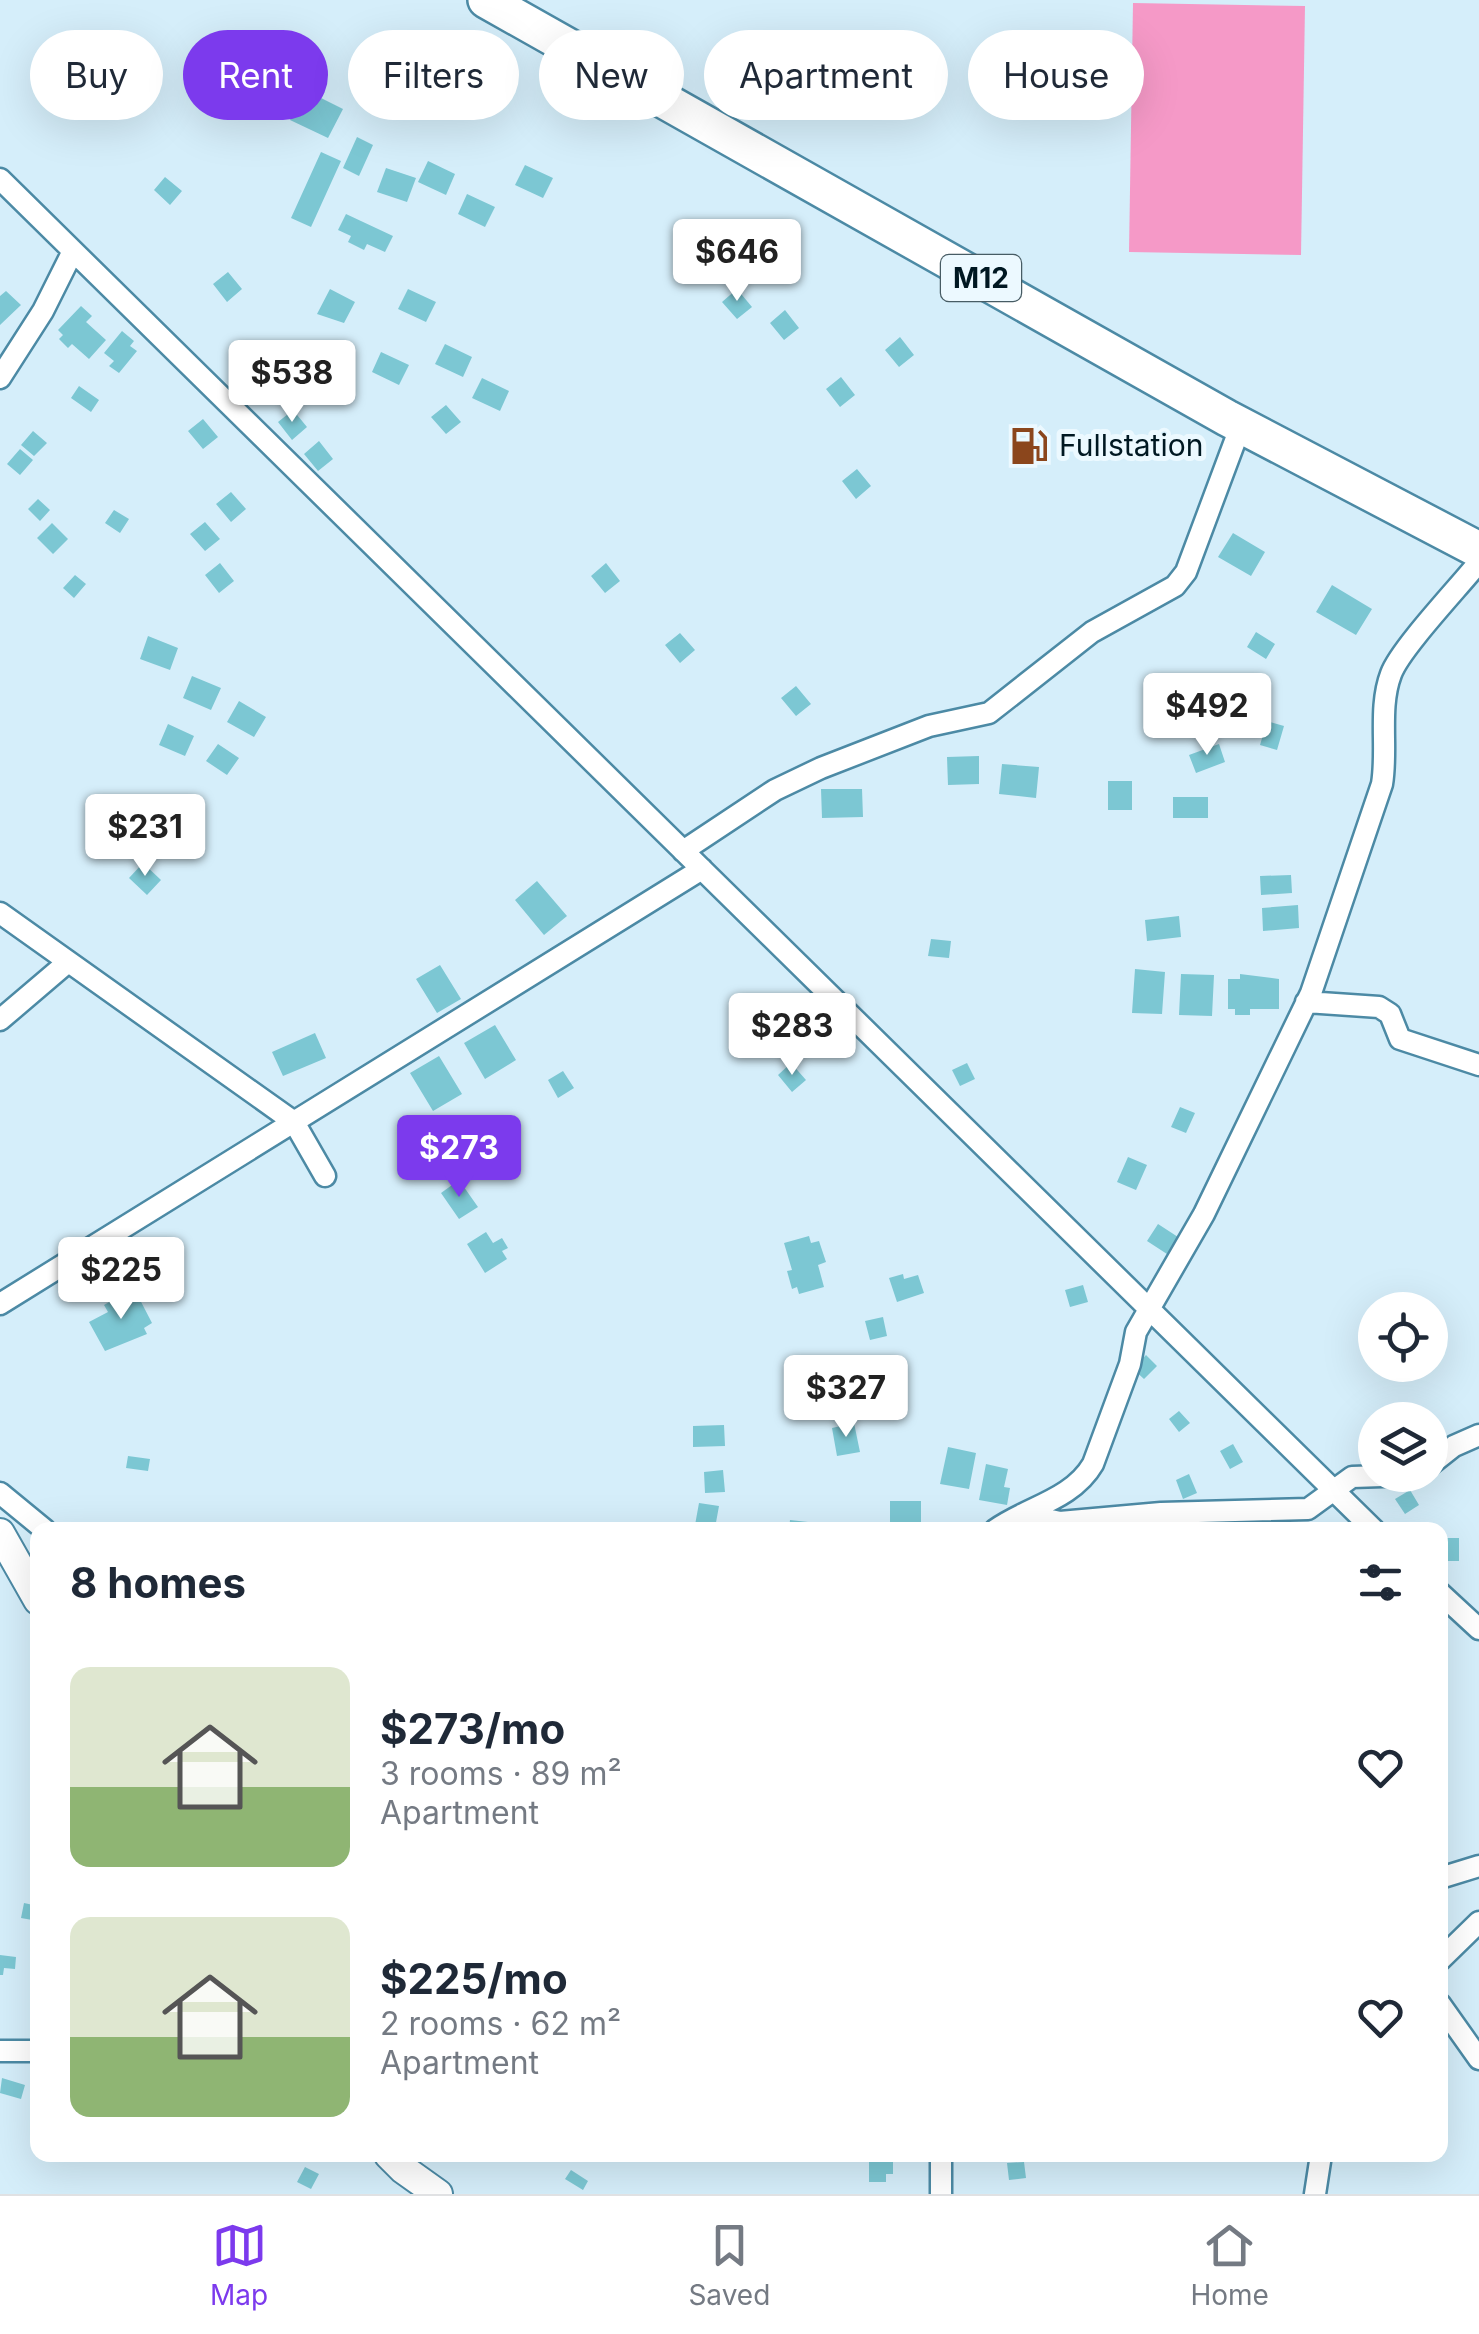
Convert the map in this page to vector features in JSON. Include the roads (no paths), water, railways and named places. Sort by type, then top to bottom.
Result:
[{"type":"highway","name":"M12","points":[[486,0],[1241,425],[1479,550]]},
{"type":"street","points":[[0,179],[1366,1522]]},
{"type":"street","points":[[0,378],[43,311],[73,250]]},
{"type":"street","points":[[683,851],[775,790],[821,768],[929,726],[988,713],[1092,632],[1175,586],[1186,572],[1241,425]]},
{"type":"street","points":[[1009,1522],[1072,1490],[1094,1464],[1130,1364],[1136,1332],[1204,1214],[1306,1002],[1379,796],[1386,763],[1386,695],[1391,672],[1479,562]]},
{"type":"street","points":[[0,1304],[702,869]]},
{"type":"street","points":[[0,913],[294,1122],[326,1176]]},
{"type":"street","points":[[0,1020],[68,962]]},
{"type":"street","points":[[1306,1002],[1380,1008],[1390,1014],[1400,1039],[1479,1066]]},
{"type":"street","points":[[1448,1451],[1479,1435]]},
{"type":"street","points":[[1023,1514],[1060,1522],[1161,1513],[1308,1509],[1358,1477]]},
{"type":"street","points":[[0,1492],[35,1522]]},
{"type":"street","points":[[0,1534],[30,1586]]},
{"type":"street","points":[[1448,1600],[1479,1629]]},
{"type":"street","points":[[1448,1876],[1479,1866]]},
{"type":"street","points":[[1448,1952],[1479,1922]]},
{"type":"street","points":[[1448,2015],[1479,2060]]},
{"type":"street","points":[[0,2051],[30,2050]]},
{"type":"street","points":[[396,2162],[438,2194]]},
{"type":"street","points":[[941,2162],[941,2194]]},
{"type":"street","points":[[1316,2194],[1320,2162]]},
{"type":"place","name":"Fullstation","points":[[1029,446]]}]
